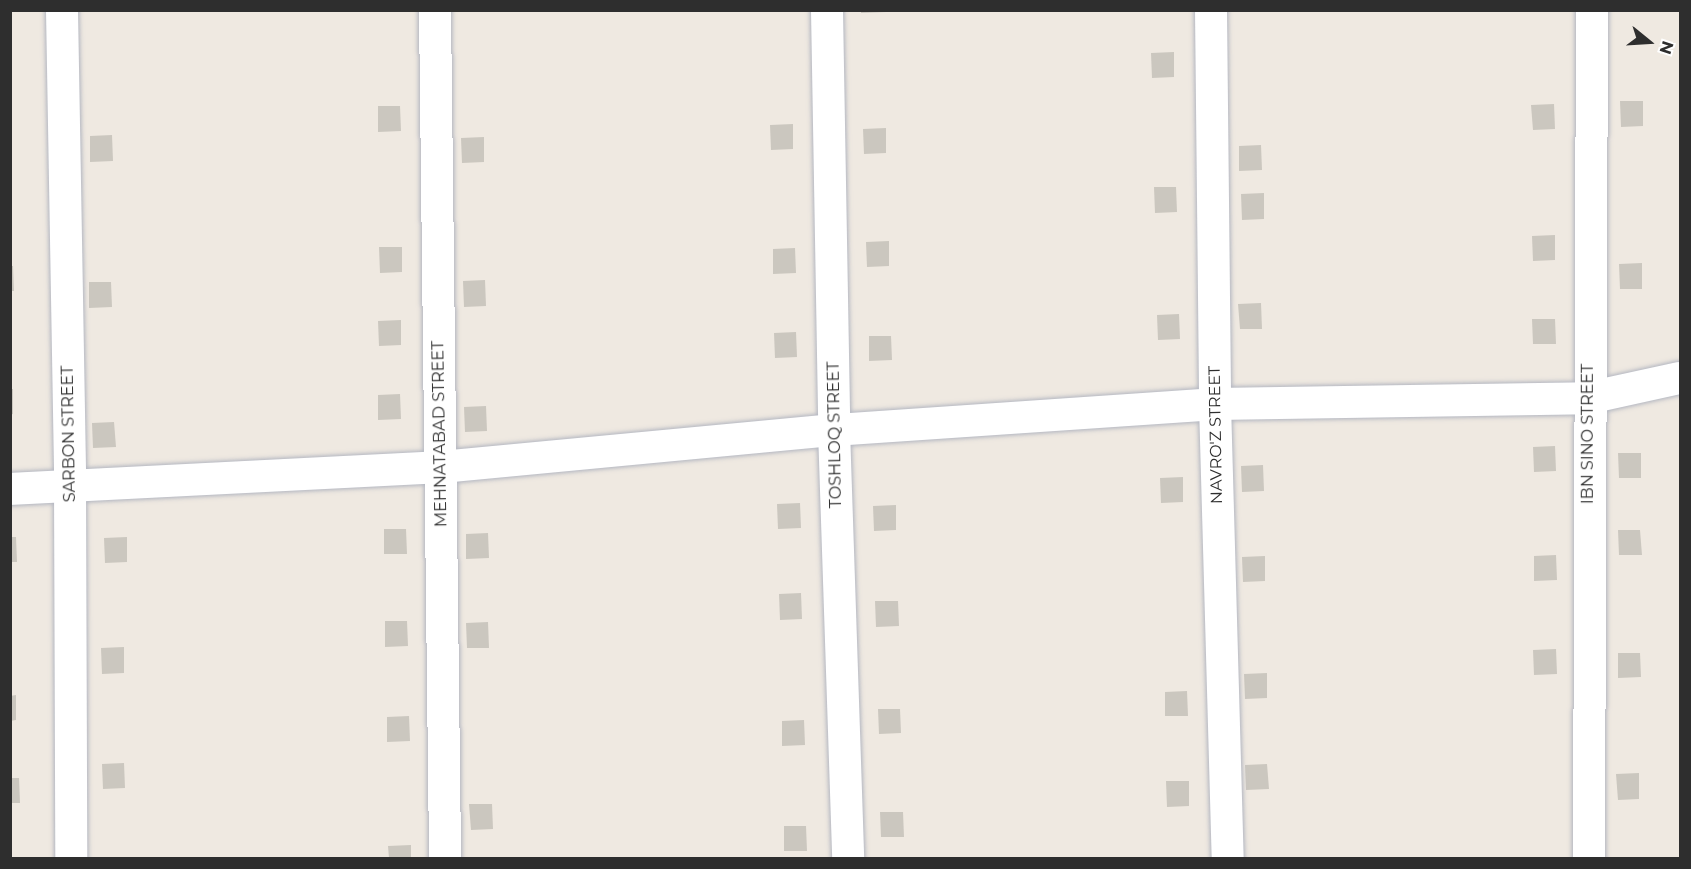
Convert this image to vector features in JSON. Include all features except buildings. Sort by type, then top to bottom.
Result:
[{"type":"street","name":"SARBON STREET","points":[[62,10],[70,485],[71,858]]},
{"type":"street","name":"MEHNATАBАD STREET","points":[[435,10],[445,858]]},
{"type":"street","name":"TOSHLOQ STREET","points":[[827,10],[834,430],[848,858]]},
{"type":"street","name":"NAVRO'Z STREET","points":[[1211,10],[1215,404],[1228,858]]},
{"type":"street","name":"IBN SINO STREET","points":[[1589,858],[1588,398],[1592,10]]},
{"type":"street","points":[[10,489],[441,467],[834,430],[1215,404],[1588,398],[1680,378]]}]
